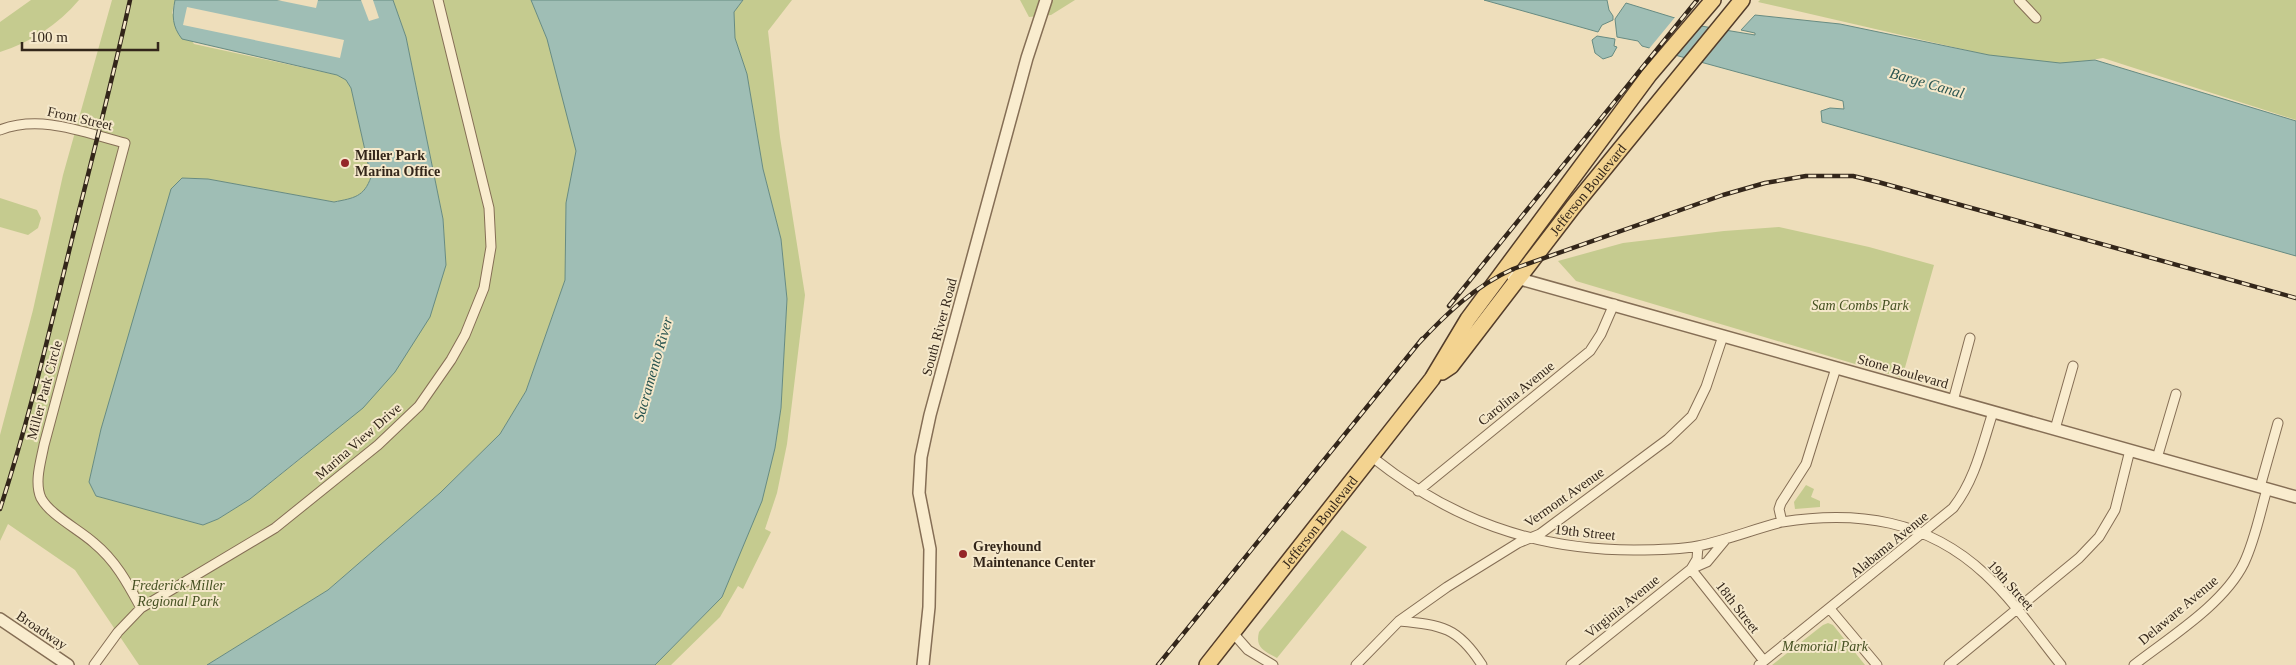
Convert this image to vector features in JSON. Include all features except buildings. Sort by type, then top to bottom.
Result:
[{"type":"main road","name":"Jefferson Boulevard","points":[[1207,665],[1432,379],[1468,319],[1650,75],[1713,0]]},
{"type":"main road","name":"Jefferson Boulevard","points":[[1432,379],[1451,366],[1518,278],[1742,0]]},
{"type":"street","name":"Marina View Drive","points":[[94,665],[118,632],[142,608],[259,539],[378,445],[424,399],[451,360],[465,335],[484,288],[489,268],[492,228],[489,208],[438,0]]},
{"type":"street","points":[[2019,0],[2036,18]]},
{"type":"street","name":"South River Road","points":[[923,665],[929,607],[930,549],[919,493],[921,457],[1024,67],[1045,1]]},
{"type":"street","name":"Front Street","points":[[0,130],[18,124],[41,123],[125,143]]},
{"type":"street","name":"Miller Park Circle","points":[[125,143],[46,435],[37,485],[42,499],[59,516],[95,543],[119,568],[142,608]]},
{"type":"street","name":"Stone Boulevard","points":[[1502,274],[2296,497]]},
{"type":"street","name":"Carolina Avenue","points":[[1418,491],[1590,351],[1601,334],[1614,304]]},
{"type":"street","name":"Vermont Avenue","points":[[1356,665],[1399,621],[1447,587],[1529,538],[1540,534],[1663,443],[1692,416],[1706,387],[1723,336]]},
{"type":"street","points":[[1953,401],[1970,338]]},
{"type":"street","points":[[2055,430],[2073,366]]},
{"type":"street","points":[[1691,569],[1697,559],[1698,546],[1782,522],[1779,509],[1781,503],[1806,464],[1836,368]]},
{"type":"street","points":[[2157,458],[2176,394]]},
{"type":"street","name":"Alabama Avenue","points":[[1761,663],[1953,508],[1969,485],[1993,412]]},
{"type":"street","name":"Delaware Avenue","points":[[2134,665],[2212,603],[2230,584],[2250,549],[2278,423]]},
{"type":"street","points":[[1948,665],[2079,558],[2099,537],[2115,510],[2130,450]]},
{"type":"street","name":"19th Street","points":[[1372,457],[1418,491],[1466,516],[1529,538],[1578,547],[1621,550],[1665,550],[1698,546]]},
{"type":"street","name":"19th Street","points":[[1782,522],[1818,517],[1858,517],[1882,521],[1923,534],[1938,541],[1974,564],[1998,588],[2061,665]]},
{"type":"street","name":"Virginia Avenue","points":[[1571,665],[1691,569],[1707,562],[1726,539]]},
{"type":"street","name":"18th Street","points":[[1691,569],[1761,663]]},
{"type":"street","points":[[1830,609],[1877,665]]},
{"type":"street","name":"Broadway","points":[[0,619],[68,665]]},
{"type":"street","points":[[1399,621],[1431,624],[1448,630],[1463,639],[1482,665]]},
{"type":"street","points":[[1233,633],[1248,650],[1273,665]]},
{"type":"green space","points":[[31,0],[79,0],[43,32],[0,52],[0,22]]},
{"type":"green space","name":"Frederick Miller Regional Park","points":[[112,0],[175,0],[172,13],[194,44],[337,75],[346,80],[351,88],[371,177],[361,193],[334,202],[208,179],[182,178],[101,429],[89,482],[96,496],[203,525],[218,519],[250,499],[304,456],[446,265],[443,219],[406,37],[393,0],[531,0],[547,39],[577,151],[566,203],[565,280],[526,391],[500,434],[440,493],[328,590],[207,665],[139,665],[75,570],[8,524],[0,541],[0,435],[33,310],[63,175]]},
{"type":"green space","points":[[743,0],[792,0],[768,31],[780,137],[805,295],[787,444],[777,493],[765,529],[771,532],[743,589],[738,586],[720,617],[671,665],[655,665],[722,597],[775,448],[781,408],[787,299],[781,239],[763,169],[747,74],[735,38],[734,12]]},
{"type":"green space","points":[[1020,0],[1075,0],[1051,15],[1029,17]]},
{"type":"green space","points":[[1760,0],[2296,0],[2296,120],[2103,58],[2044,68],[1758,2]]},
{"type":"green space","points":[[0,198],[37,210],[41,218],[38,228],[28,235],[0,227]]},
{"type":"green space","name":"Sam Combs Park","points":[[1779,227],[1869,247],[1934,265],[1902,378],[1576,281],[1558,261],[1623,243],[1724,231]]},
{"type":"green space","points":[[1806,485],[1814,489],[1811,497],[1820,501],[1820,507],[1795,509],[1794,502]]},
{"type":"green space","points":[[1342,530],[1367,547],[1277,658],[1262,648],[1258,642],[1259,632]]},
{"type":"green space","name":"Memorial Park","points":[[1828,623],[1833,625],[1865,665],[1772,665],[1823,625]]},
{"type":"water","points":[[175,0],[393,0],[406,37],[443,219],[446,265],[430,317],[395,372],[363,408],[250,499],[218,519],[203,525],[96,496],[89,482],[101,429],[171,189],[182,178],[208,179],[334,202],[361,193],[371,177],[351,88],[346,80],[337,75],[182,39],[176,30],[174,21]]},
{"type":"water","name":"Sacramento River","points":[[531,0],[743,0],[734,12],[735,38],[747,74],[763,169],[781,239],[787,299],[781,408],[775,448],[762,501],[722,597],[655,665],[207,665],[328,590],[440,493],[500,434],[526,391],[565,280],[566,203],[576,151],[547,39]]},
{"type":"water","points":[[1484,0],[1607,0],[1613,20],[1602,25],[1598,32]]},
{"type":"water","name":"Barge Canal","points":[[1626,3],[1701,26],[1755,35],[1755,33],[1741,30],[1755,15],[1840,24],[1989,55],[2060,63],[2095,60],[2296,121],[2296,256],[1822,122],[1821,111],[1830,108],[1844,109],[1843,101],[1642,46],[1638,41],[1617,37],[1615,19]]},
{"type":"water","points":[[1597,36],[1615,39],[1614,46],[1617,47],[1612,56],[1603,59],[1595,53],[1592,40]]},
{"type":"pier","points":[[277,0],[318,0],[316,8]]},
{"type":"pier","points":[[361,0],[373,0],[379,18],[369,21]]},
{"type":"pier","points":[[187,7],[344,40],[340,58],[183,25]]},
{"type":"pier","points":[[1676,16],[1700,23],[1673,56],[1648,50]]},
{"type":"railway","points":[[0,509],[45,351],[130,0]]},
{"type":"railway","points":[[1449,306],[1697,0]]},
{"type":"railway","points":[[1418,344],[1439,322],[1474,292],[1513,269],[1723,195],[1765,183],[1806,176],[1853,176],[1878,182],[2296,298]]},
{"type":"railway","points":[[1158,665],[1422,339]]},
{"type":"place","name":"Miller Park Marina Office","points":[[345,163]]},
{"type":"place","name":"Greyhound Maintenance Center","points":[[963,554]]}]
